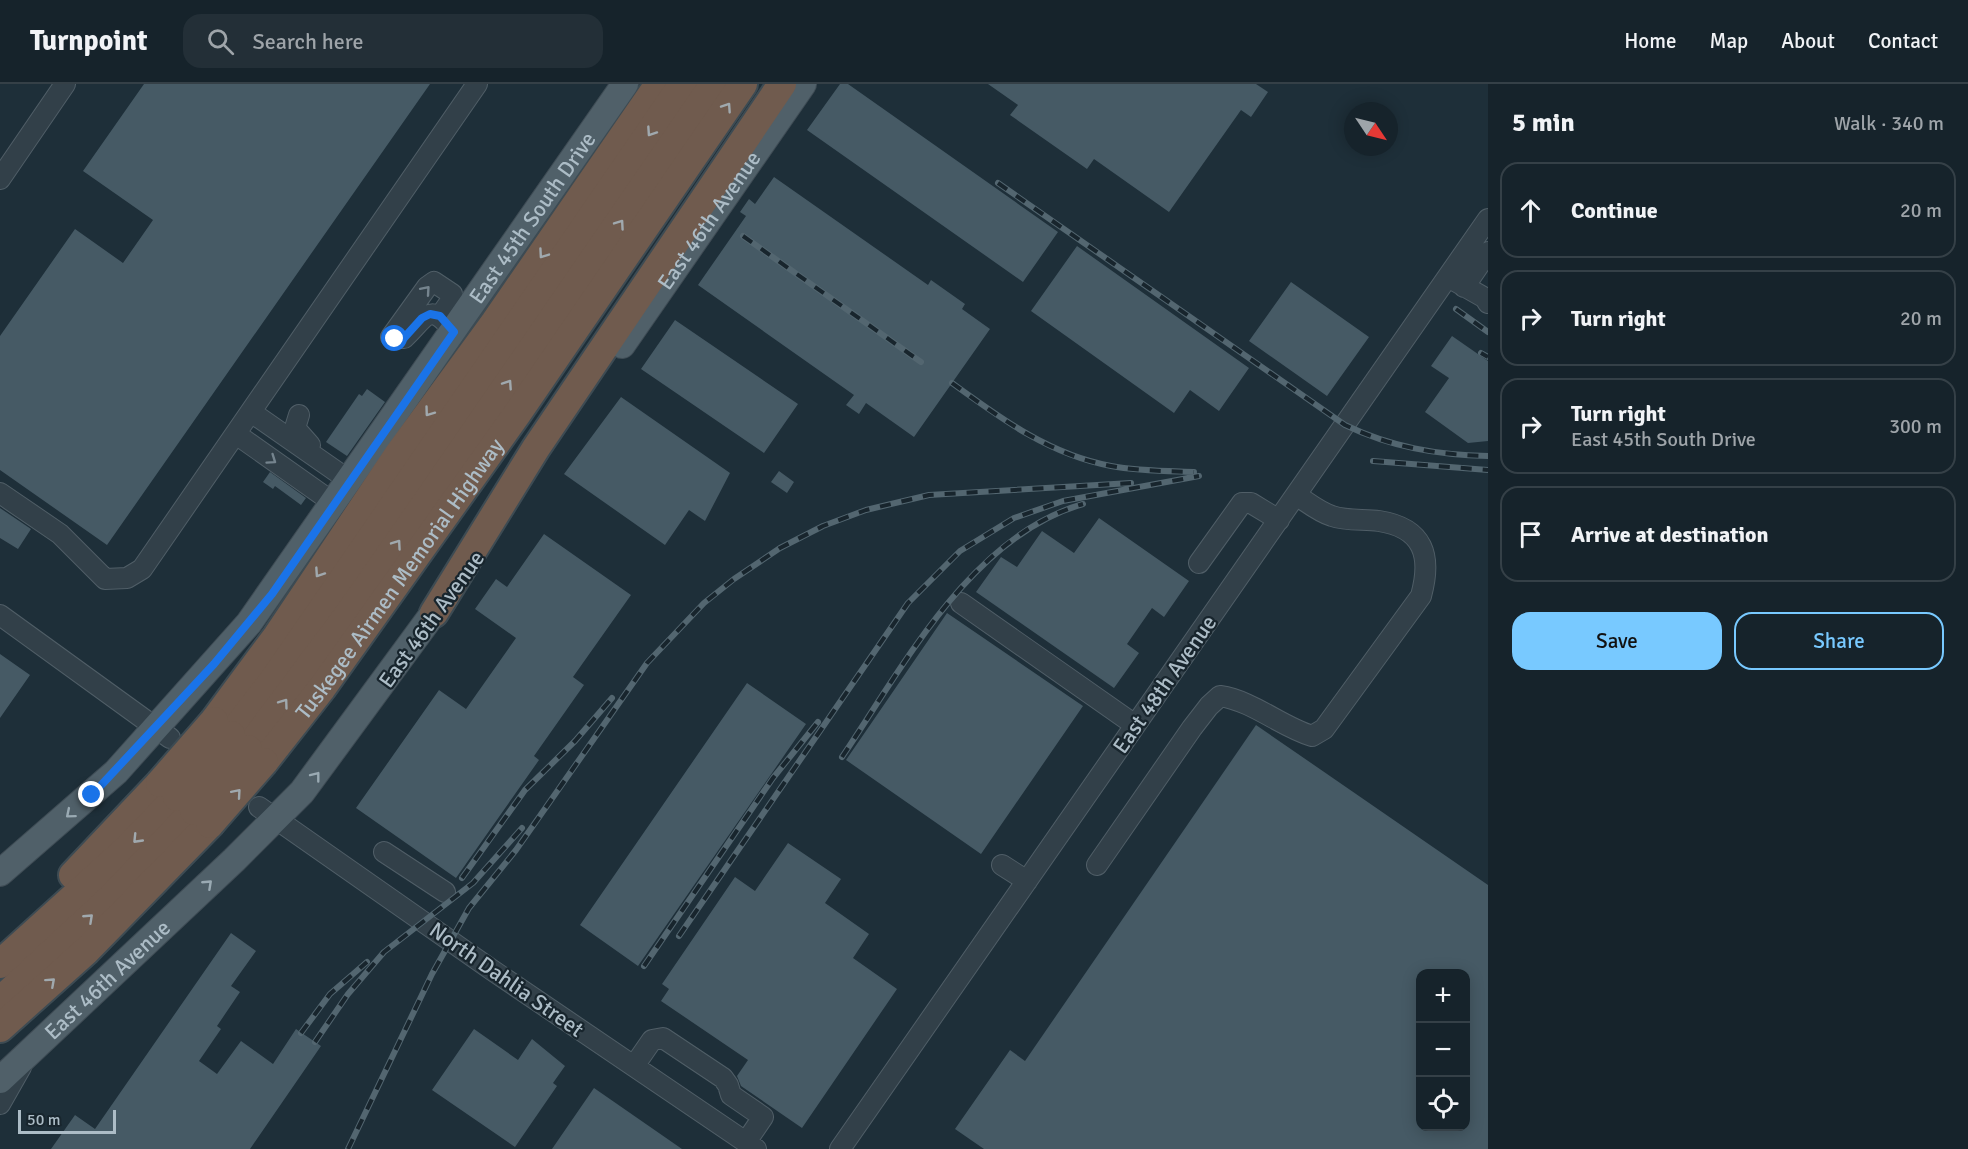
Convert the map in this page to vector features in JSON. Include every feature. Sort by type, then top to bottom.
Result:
[{"type":"highway","points":[[588,189],[614,129],[642,84]]},
{"type":"highway","name":"Tuskegee Airmen Memorial Highway","points":[[0,942],[50,898],[185,804],[239,742],[278,636],[398,455],[588,189],[659,84]]},
{"type":"highway","points":[[239,742],[275,678],[683,84]]},
{"type":"highway","points":[[239,742],[363,594],[714,84]]},
{"type":"highway","name":"Tuskegee Airmen Memorial Highway","points":[[2,1019],[86,951],[185,804],[239,742],[322,688],[564,347],[743,84]]},
{"type":"highway","points":[[564,347],[611,303],[782,84]]},
{"type":"highway","points":[[434,613],[536,448],[738,153],[782,84]]},
{"type":"highway","points":[[0,964],[129,847],[185,804]]},
{"type":"main road","name":"East 45th South Drive","points":[[0,873],[162,732],[196,685],[249,623],[335,504],[447,324],[624,84]]},
{"type":"main road","name":"East 46th Avenue","points":[[30,1052],[268,813],[327,762],[469,567],[803,84]]},
{"type":"main road","points":[[0,1080],[30,1052]]},
{"type":"street","points":[[0,179],[65,84]]},
{"type":"street","points":[[0,493],[60,534],[105,579],[127,578],[149,561],[477,84]]},
{"type":"street","name":"East 48th Avenue","points":[[840,1149],[1296,495],[1456,282],[1488,219]]},
{"type":"street","points":[[1487,300],[1456,282],[1488,252]]},
{"type":"street","points":[[434,282],[452,294],[447,324],[428,314],[404,338],[391,337],[427,287],[434,282]]},
{"type":"street","points":[[251,412],[350,481]]},
{"type":"street","points":[[299,415],[294,424],[296,431],[325,464]]},
{"type":"street","points":[[236,434],[335,504]]},
{"type":"street","points":[[309,485],[325,464]]},
{"type":"street","points":[[1097,864],[1192,728],[1220,696],[1238,699],[1290,729],[1312,736],[1324,729],[1421,596],[1426,578],[1426,557],[1418,540],[1403,528],[1381,522],[1333,517],[1296,495]]},
{"type":"street","points":[[1199,563],[1242,503],[1251,503],[1279,519]]},
{"type":"street","points":[[961,603],[1135,725]]},
{"type":"street","points":[[0,615],[162,732]]},
{"type":"street","name":"North Dahlia Street","points":[[268,813],[751,1145]]},
{"type":"street","points":[[384,852],[445,892]]},
{"type":"street","points":[[1002,865],[1027,881]]},
{"type":"street","points":[[634,1066],[652,1040],[663,1038],[713,1071],[728,1084],[731,1095],[763,1117],[751,1145]]},
{"type":"street","name":"East 46th Avenue","points":[[0,1104],[30,1052]]},
{"type":"building","points":[[144,84],[430,84],[107,545],[0,470],[0,336],[75,229],[123,263],[153,220],[83,171]]},
{"type":"building","points":[[840,84],[848,84],[1058,232],[1023,282],[807,130]]},
{"type":"building","points":[[988,84],[1256,84],[1268,92],[1251,117],[1241,110],[1169,212],[1094,159],[1087,169],[1010,115],[1018,105]]},
{"type":"building","points":[[774,177],[928,285],[931,280],[965,304],[962,309],[990,329],[914,437],[866,403],[859,414],[846,405],[854,395],[698,285],[746,216],[740,212],[749,199],[755,204]]},
{"type":"building","points":[[1077,246],[1249,368],[1219,411],[1190,390],[1174,413],[1031,311]]},
{"type":"building","points":[[1291,282],[1369,337],[1327,396],[1249,341]]},
{"type":"building","points":[[675,320],[798,404],[764,453],[641,369]]},
{"type":"building","points":[[1452,336],[1488,361],[1488,441],[1468,443],[1425,412],[1449,378],[1431,366]]},
{"type":"building","points":[[367,389],[385,402],[347,456],[326,442],[359,394],[362,396]]},
{"type":"building","points":[[621,397],[730,473],[705,521],[689,510],[665,545],[564,474]]},
{"type":"building","points":[[779,471],[794,482],[787,493],[771,482]]},
{"type":"building","points":[[270,472],[306,498],[301,505],[275,486],[273,489],[263,482]]},
{"type":"building","points":[[0,508],[31,529],[18,549],[0,538]]},
{"type":"building","points":[[1099,518],[1189,581],[1164,617],[1152,608],[1127,644],[1139,653],[1114,688],[976,592],[1001,557],[1017,567],[1042,531],[1074,553]]},
{"type":"building","points":[[544,534],[631,595],[573,677],[584,685],[534,756],[539,760],[456,878],[356,808],[439,690],[466,709],[516,638],[475,609],[496,579],[507,587]]},
{"type":"building","points":[[947,613],[1083,706],[981,854],[846,760]]},
{"type":"building","points":[[0,654],[30,675],[0,718]]},
{"type":"building","points":[[747,683],[806,724],[638,966],[580,925]]},
{"type":"building","points":[[1256,725],[1488,885],[1488,1149],[984,1149],[955,1129],[1010,1050],[1025,1061]]},
{"type":"building","points":[[788,843],[841,879],[825,903],[869,934],[853,958],[897,989],[802,1128],[741,1086],[737,1076],[748,1060],[661,1001],[669,989],[662,984],[735,877],[755,891]]},
{"type":"building","points":[[231,933],[256,951],[231,986],[240,992],[217,1026],[221,1029],[199,1061],[217,1074],[241,1041],[273,1064],[296,1029],[321,1046],[250,1149],[51,1149],[75,1115],[95,1129]]},
{"type":"building","points":[[474,1029],[518,1060],[532,1039],[565,1066],[553,1083],[557,1086],[515,1147],[432,1090]]},
{"type":"building","points":[[594,1088],[682,1149],[552,1149]]},
{"type":"railway","points":[[998,183],[1345,425],[1380,439],[1432,452],[1488,456]]},
{"type":"railway","points":[[743,236],[921,362]]},
{"type":"railway","points":[[1456,309],[1488,332]]},
{"type":"railway","points":[[1481,353],[1488,357]]},
{"type":"railway","points":[[952,383],[1007,422],[1067,453],[1089,461],[1121,468],[1194,472]]},
{"type":"railway","points":[[1373,461],[1488,470]]},
{"type":"railway","points":[[679,936],[908,603],[960,551],[1014,518],[1063,501],[1199,476]]},
{"type":"railway","points":[[348,1149],[432,974],[469,908],[516,850],[647,663],[704,603],[734,579],[780,548],[823,526],[866,510],[929,495],[1131,483]]},
{"type":"railway","points":[[842,757],[916,646],[943,609],[974,574],[1007,544],[1043,520],[1083,504]]},
{"type":"railway","points":[[462,878],[525,790],[575,741],[612,698]]},
{"type":"railway","points":[[644,966],[773,778],[818,722]]},
{"type":"railway","points":[[315,1042],[348,994],[384,952],[473,883],[522,828]]},
{"type":"railway","points":[[301,1033],[330,994],[367,962]]},
{"type":"route","points":[[92,795],[196,685],[272,594],[454,332],[440,316],[430,314],[424,316],[404,338],[395,339]]}]
